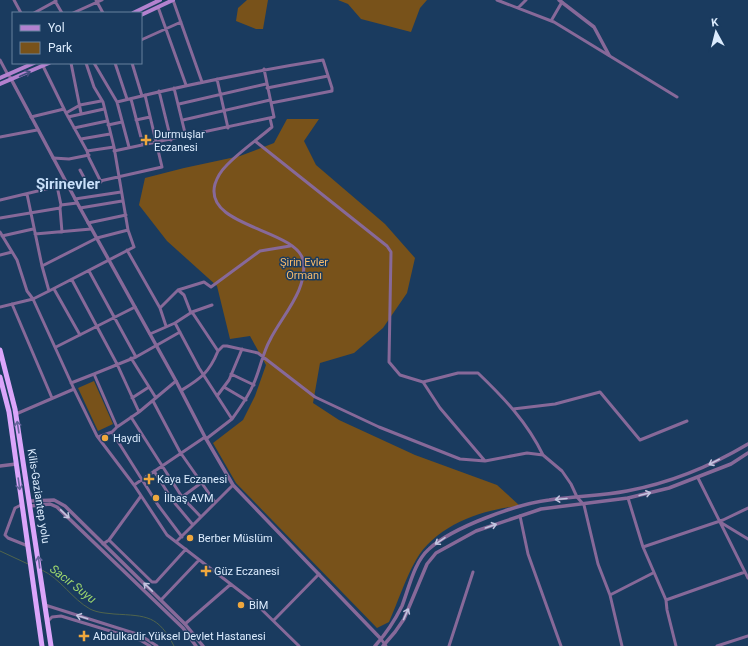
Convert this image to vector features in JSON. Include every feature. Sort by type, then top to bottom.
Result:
[{"type":"highway","name":"Kilis-Gaziantep yolu","points":[[0,350],[8,377],[16,414],[37,548],[50,646]]},
{"type":"highway","name":"Kilis-Gaziantep yolu","points":[[0,377],[9,412],[42,646]]},
{"type":"main road","points":[[134,12],[160,0]]},
{"type":"main road","points":[[142,15],[173,0]]},
{"type":"main road","points":[[0,78],[32,64]]},
{"type":"main road","points":[[0,84],[47,64]]},
{"type":"street","points":[[14,0],[20,12]]},
{"type":"street","points":[[75,12],[96,1],[102,0]]},
{"type":"street","points":[[173,0],[202,82]]},
{"type":"street","points":[[497,0],[551,21],[610,55],[677,97]]},
{"type":"street","points":[[518,8],[526,0]]},
{"type":"street","points":[[36,12],[55,1],[61,12]]},
{"type":"street","points":[[96,1],[102,12]]},
{"type":"street","points":[[551,21],[560,1],[594,27],[610,55]]},
{"type":"street","points":[[158,7],[167,28],[186,85]]},
{"type":"street","points":[[142,40],[181,22]]},
{"type":"street","points":[[0,60],[88,223],[182,390],[205,438],[233,485],[320,574],[385,645],[404,619],[427,564],[436,553],[476,531],[541,510],[628,498],[669,488],[731,464],[748,454]]},
{"type":"street","points":[[117,102],[186,85],[323,60],[332,88],[332,91],[224,110],[183,120]]},
{"type":"street","points":[[71,64],[81,113]]},
{"type":"street","points":[[0,307],[33,299],[134,247],[128,230],[114,149],[104,109],[86,64]]},
{"type":"street","points":[[95,64],[117,102],[129,147]]},
{"type":"street","points":[[115,64],[129,99],[143,145]]},
{"type":"street","points":[[0,195],[1,199],[57,186],[88,185],[162,167],[150,117],[132,64]]},
{"type":"street","points":[[43,66],[67,115],[81,139],[101,182]]},
{"type":"street","points":[[87,151],[156,143],[274,117],[264,70]]},
{"type":"street","points":[[179,104],[267,86],[328,76]]},
{"type":"street","points":[[217,79],[228,128]]},
{"type":"street","points":[[174,88],[186,137]]},
{"type":"street","points":[[159,91],[171,140]]},
{"type":"street","points":[[67,115],[80,105],[101,101]]},
{"type":"street","points":[[31,117],[64,109]]},
{"type":"street","points":[[67,115],[104,109]]},
{"type":"street","points":[[136,120],[150,117]]},
{"type":"street","points":[[134,485],[180,452],[205,438],[232,418],[246,400],[254,384],[262,356],[270,339],[295,298],[302,282],[303,261],[296,249],[241,222],[225,212],[216,199],[214,189],[217,180],[225,167],[272,127],[270,118]]},
{"type":"street","points":[[74,128],[122,122]]},
{"type":"street","points":[[0,137],[37,130]]},
{"type":"street","points":[[81,139],[110,134]]},
{"type":"street","points":[[255,141],[388,246],[391,252],[389,362],[400,374],[423,382],[458,373],[478,373],[513,409],[534,435],[543,455],[562,471],[571,484],[577,497],[584,505],[598,564],[610,594],[622,646]]},
{"type":"street","points":[[53,158],[69,159],[89,155]]},
{"type":"street","points":[[80,170],[88,185]]},
{"type":"street","points":[[57,186],[62,232]]},
{"type":"street","points":[[0,218],[30,213],[76,201],[121,192]]},
{"type":"street","points":[[27,194],[33,229],[49,291]]},
{"type":"street","points":[[80,208],[122,201]]},
{"type":"street","points":[[88,223],[126,215]]},
{"type":"street","points":[[1,236],[33,229]]},
{"type":"street","points":[[35,234],[92,229]]},
{"type":"street","points":[[42,266],[97,238],[128,230]]},
{"type":"street","points":[[0,232],[1,236],[17,260],[27,291],[33,299],[74,389],[98,437],[134,485],[167,535],[177,541],[199,560],[254,602],[299,646]]},
{"type":"street","points":[[160,308],[178,290],[204,282],[211,287],[260,251],[290,246]]},
{"type":"street","points":[[127,250],[160,308],[166,326]]},
{"type":"street","points":[[0,255],[12,252]]},
{"type":"street","points":[[89,271],[136,357]]},
{"type":"street","points":[[72,280],[117,364],[139,412]]},
{"type":"street","points":[[54,289],[80,335]]},
{"type":"street","points":[[178,290],[184,295],[192,313],[218,351]]},
{"type":"street","points":[[12,304],[52,398]]},
{"type":"street","points":[[150,334],[175,323],[192,313],[212,305]]},
{"type":"street","points":[[56,347],[135,307]]},
{"type":"street","points":[[175,323],[204,376],[232,418]]},
{"type":"street","points":[[72,383],[136,357],[180,332]]},
{"type":"street","points":[[182,390],[204,376],[212,365],[218,351],[223,346],[242,349],[252,351],[262,356],[315,397],[380,427],[460,459],[485,462],[527,453],[543,455]]},
{"type":"street","points":[[217,396],[232,374],[242,349]]},
{"type":"street","points":[[131,358],[149,387],[180,452],[215,502]]},
{"type":"street","points":[[94,374],[117,427]]},
{"type":"street","points":[[232,374],[254,384]]},
{"type":"street","points":[[98,437],[112,432],[176,381]]},
{"type":"street","points":[[423,382],[440,408],[485,462]]},
{"type":"street","points":[[132,398],[149,387]]},
{"type":"street","points":[[224,387],[246,400]]},
{"type":"street","points":[[16,414],[74,389]]},
{"type":"street","points":[[513,409],[555,404],[600,392],[640,440],[687,421]]},
{"type":"street","points":[[131,417],[182,497],[201,517]]},
{"type":"street","points":[[112,432],[158,505],[182,537]]},
{"type":"street","points":[[375,646],[401,608],[421,558],[429,548],[453,532],[503,512],[548,500],[627,492],[672,480],[695,471],[748,444]]},
{"type":"street","points":[[0,466],[16,464]]},
{"type":"street","points":[[154,471],[173,501],[193,525]]},
{"type":"street","points":[[698,478],[748,578]]},
{"type":"street","points":[[182,497],[201,484]]},
{"type":"street","points":[[177,541],[233,485]]},
{"type":"street","points":[[103,544],[109,540],[141,496]]},
{"type":"street","points":[[628,498],[643,547],[666,600],[676,646]]},
{"type":"street","points":[[30,503],[49,499],[58,502],[161,600],[185,624],[203,646]]},
{"type":"street","points":[[30,503],[50,504],[58,507],[182,628],[196,646]]},
{"type":"street","points":[[21,505],[15,508],[6,535],[8,538],[28,548]]},
{"type":"street","points":[[643,547],[719,521],[748,508]]},
{"type":"street","points":[[520,516],[528,554],[561,646]]},
{"type":"street","points":[[719,521],[748,539]]},
{"type":"street","points":[[109,540],[152,582],[156,582],[186,549]]},
{"type":"street","points":[[161,600],[199,560]]},
{"type":"street","points":[[449,646],[472,572]]},
{"type":"street","points":[[666,600],[745,572]]},
{"type":"street","points":[[610,594],[653,573]]},
{"type":"street","points":[[274,620],[320,574]]},
{"type":"street","points":[[185,624],[231,584]]},
{"type":"street","points":[[44,605],[142,636],[157,646]]},
{"type":"street","points":[[47,622],[52,617],[61,616],[138,640],[150,646]]},
{"type":"street","points":[[135,634],[138,640]]},
{"type":"street","points":[[138,640],[142,636]]},
{"type":"street","points":[[717,646],[729,644],[748,636]]},
{"type":"green space","points":[[247,0],[268,0],[263,29],[256,29],[236,21],[238,8]]},
{"type":"green space","points":[[338,0],[427,0],[420,8],[411,32],[361,19],[348,4]]},
{"type":"green space","name":"Şirin Evler Ormanı","points":[[287,119],[319,119],[304,141],[316,165],[385,224],[415,258],[407,293],[383,328],[354,353],[320,363],[313,403],[339,420],[415,455],[497,485],[520,506],[476,515],[448,528],[435,537],[425,548],[412,567],[389,622],[377,628],[236,483],[213,443],[243,420],[255,396],[266,365],[250,336],[230,339],[217,286],[167,241],[139,205],[145,178],[240,156],[274,143]]},
{"type":"green space","points":[[94,381],[113,424],[98,431],[78,388]]},
{"type":"waterway","name":"Sacır Suyu","points":[[0,551],[28,564]]},
{"type":"waterway","name":"Sacır Suyu","points":[[42,570],[55,578],[78,600],[90,609],[102,613],[135,615],[150,619],[157,623],[163,628],[174,646]]},
{"type":"place","name":"Durmuşlar Eczanesi","points":[[146,140]]},
{"type":"place","name":"Haydi","points":[[105,438]]},
{"type":"place","name":"Kaya Eczanesi","points":[[149,479]]},
{"type":"place","name":"İlbaş AVM","points":[[156,498]]},
{"type":"place","name":"Berber Müslüm","points":[[190,538]]},
{"type":"place","name":"Güz Eczanesi","points":[[206,571]]},
{"type":"place","name":"BİM","points":[[241,605]]},
{"type":"place","name":"Abdulkadir Yüksel Devlet Hastanesi","points":[[84,636]]},
{"type":"district","name":"Şirinevler","points":[[68,184]]}]
